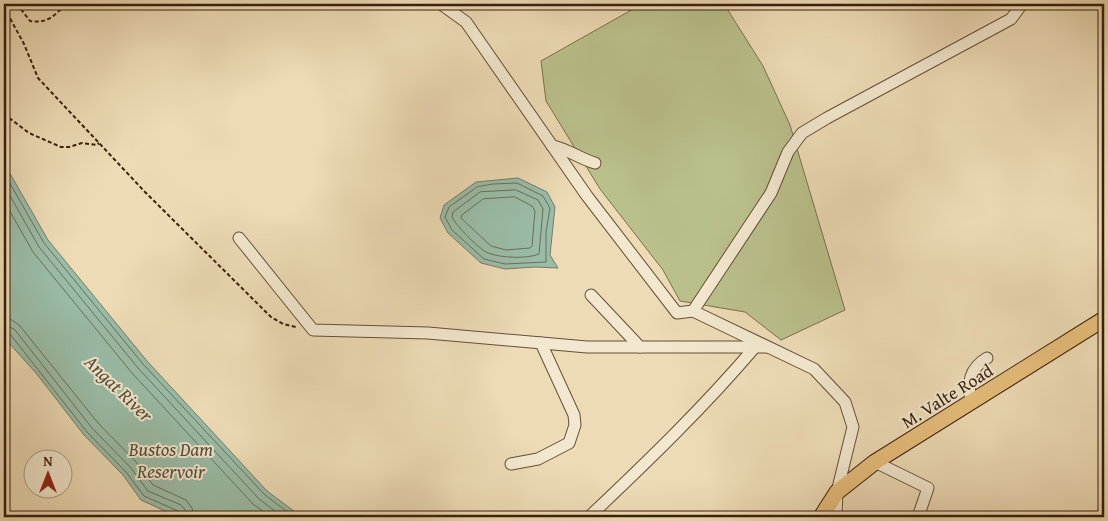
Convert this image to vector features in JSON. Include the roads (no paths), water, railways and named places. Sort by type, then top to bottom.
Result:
[{"type":"main road","name":"M. Valte Road","points":[[821,517],[837,492],[875,462],[1104,319]]},
{"type":"street","points":[[441,4],[466,22],[587,196],[677,313],[693,311],[814,369],[844,402],[853,427],[837,492],[836,517]]},
{"type":"street","points":[[693,311],[771,193],[788,152],[802,133],[1010,19],[1022,4]]},
{"type":"street","points":[[552,146],[595,163]]},
{"type":"street","points":[[240,238],[313,330],[428,333],[587,347],[767,347]]},
{"type":"street","points":[[591,295],[640,347]]},
{"type":"street","points":[[511,464],[538,459],[569,443],[575,425],[574,415],[541,343]]},
{"type":"street","points":[[591,515],[722,386],[755,347]]},
{"type":"street","points":[[972,403],[968,392],[970,376],[974,368],[987,358]]},
{"type":"street","points":[[875,462],[928,488],[918,517]]},
{"type":"water","name":"Bustos Dam Reservoir","points":[[4,163],[48,240],[147,361],[267,491],[302,517],[178,517],[141,500],[123,475],[84,435],[36,373],[8,342],[4,333]]},
{"type":"water","points":[[518,178],[547,192],[555,207],[550,255],[558,268],[505,269],[481,263],[448,233],[440,218],[444,205],[476,182]]},
{"type":"water label","name":"Angat River","points":[[119,388]]}]
